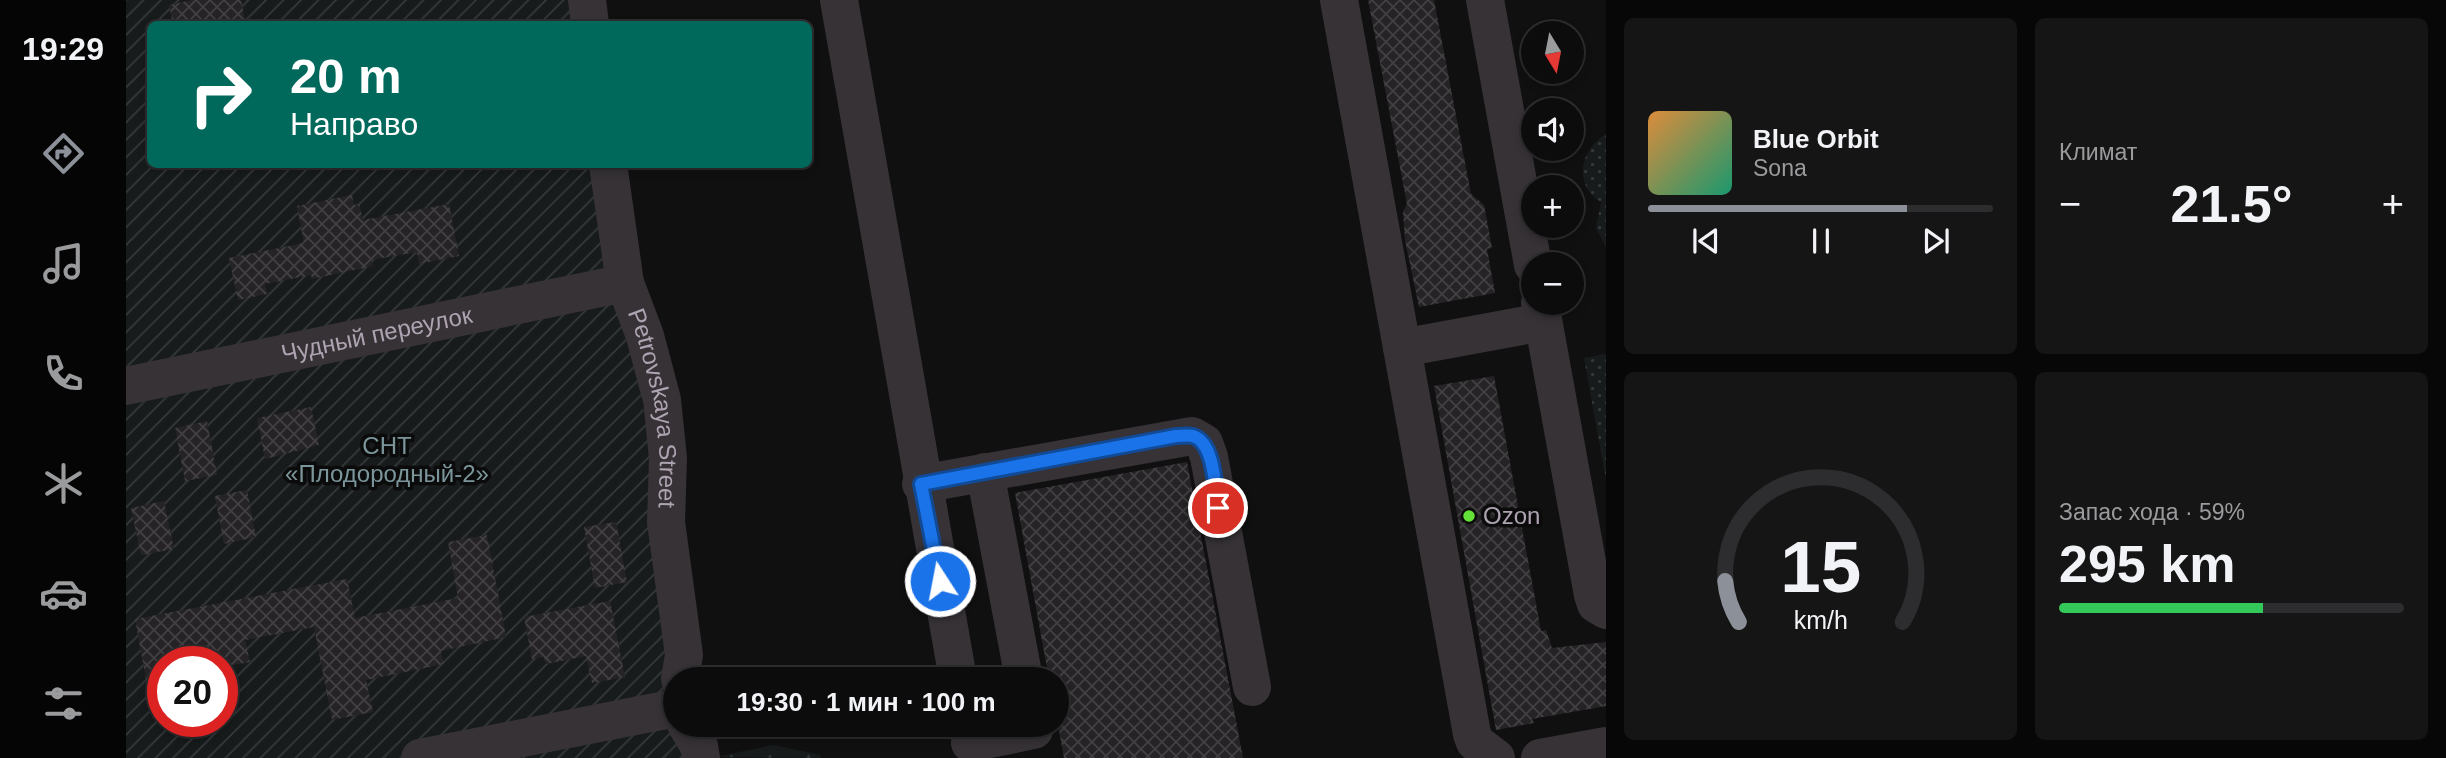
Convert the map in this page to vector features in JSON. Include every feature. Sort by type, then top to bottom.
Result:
[{"type":"street","points":[[587,0],[590,21]]},
{"type":"street","points":[[839,0],[921,484],[956,667]]},
{"type":"street","points":[[1339,0],[1472,734],[1475,743],[1496,758]]},
{"type":"street","points":[[1485,0],[1531,252]]},
{"type":"street","name":"Petrovskaya Street","points":[[609,168],[625,283],[645,336],[662,400],[668,458],[666,522],[682,667]]},
{"type":"street","name":"Чудный переулок","points":[[126,386],[625,283]]},
{"type":"street","points":[[1402,348],[1534,315]]},
{"type":"street","points":[[1542,315],[1593,595],[1596,604],[1606,610]]},
{"type":"street","points":[[921,484],[1176,436],[1192,436],[1204,443],[1252,687]]},
{"type":"street","points":[[985,472],[1022,667]]},
{"type":"street","points":[[421,758],[663,711]]},
{"type":"street","points":[[694,737],[701,758]]},
{"type":"street","points":[[970,742],[1035,738]]},
{"type":"street","points":[[1540,758],[1606,746]]},
{"type":"green space","name":"СНТ «Плодородный-2»","points":[[126,0],[577,0],[580,21],[147,21],[147,168],[604,168],[685,667],[663,667],[663,737],[694,737],[700,758],[126,758]]},
{"type":"green space","points":[[1606,134],[1606,247],[1596,228],[1601,202],[1586,186],[1583,175],[1586,157],[1597,140]]},
{"type":"green space","points":[[1606,354],[1606,480],[1584,358]]},
{"type":"green space","points":[[773,745],[820,755],[821,758],[717,757]]},
{"type":"building","points":[[192,0],[241,0],[245,21],[172,21],[169,5]]},
{"type":"building","points":[[1368,0],[1434,0],[1471,194],[1484,205],[1492,248],[1487,249],[1495,293],[1419,307],[1405,240],[1403,212],[1407,204]]},
{"type":"building","points":[[352,195],[354,205],[359,204],[363,220],[449,204],[459,256],[419,264],[417,252],[371,260],[373,266],[312,279],[311,275],[265,284],[267,294],[238,300],[229,258],[304,243],[297,206]]},
{"type":"building","points":[[1494,376],[1541,631],[1546,630],[1552,648],[1606,642],[1606,706],[1532,719],[1534,723],[1496,730],[1434,386]]},
{"type":"building","points":[[311,407],[319,445],[265,459],[257,418]]},
{"type":"building","points":[[207,421],[217,475],[185,481],[175,428]]},
{"type":"building","points":[[1187,462],[1243,758],[1064,758],[1060,737],[1069,737],[1069,667],[1047,667],[1015,493]]},
{"type":"building","points":[[247,490],[256,537],[224,544],[215,496]]},
{"type":"building","points":[[164,501],[174,549],[141,555],[131,508]]},
{"type":"building","points":[[616,522],[627,582],[595,588],[584,527]]},
{"type":"building","points":[[487,535],[506,637],[441,651],[444,664],[366,680],[373,712],[332,720],[314,627],[245,640],[250,662],[238,664],[238,646],[147,646],[147,685],[135,619],[347,579],[355,618],[458,598],[448,542]]},
{"type":"building","points":[[610,601],[625,677],[592,683],[586,656],[546,664],[544,657],[532,659],[524,617]]},
{"type":"place","name":"Ozon","points":[[1469,516]]},
{"type":"route","points":[[940,581],[921,484],[1176,436],[1192,436],[1204,443],[1218,508]]}]
